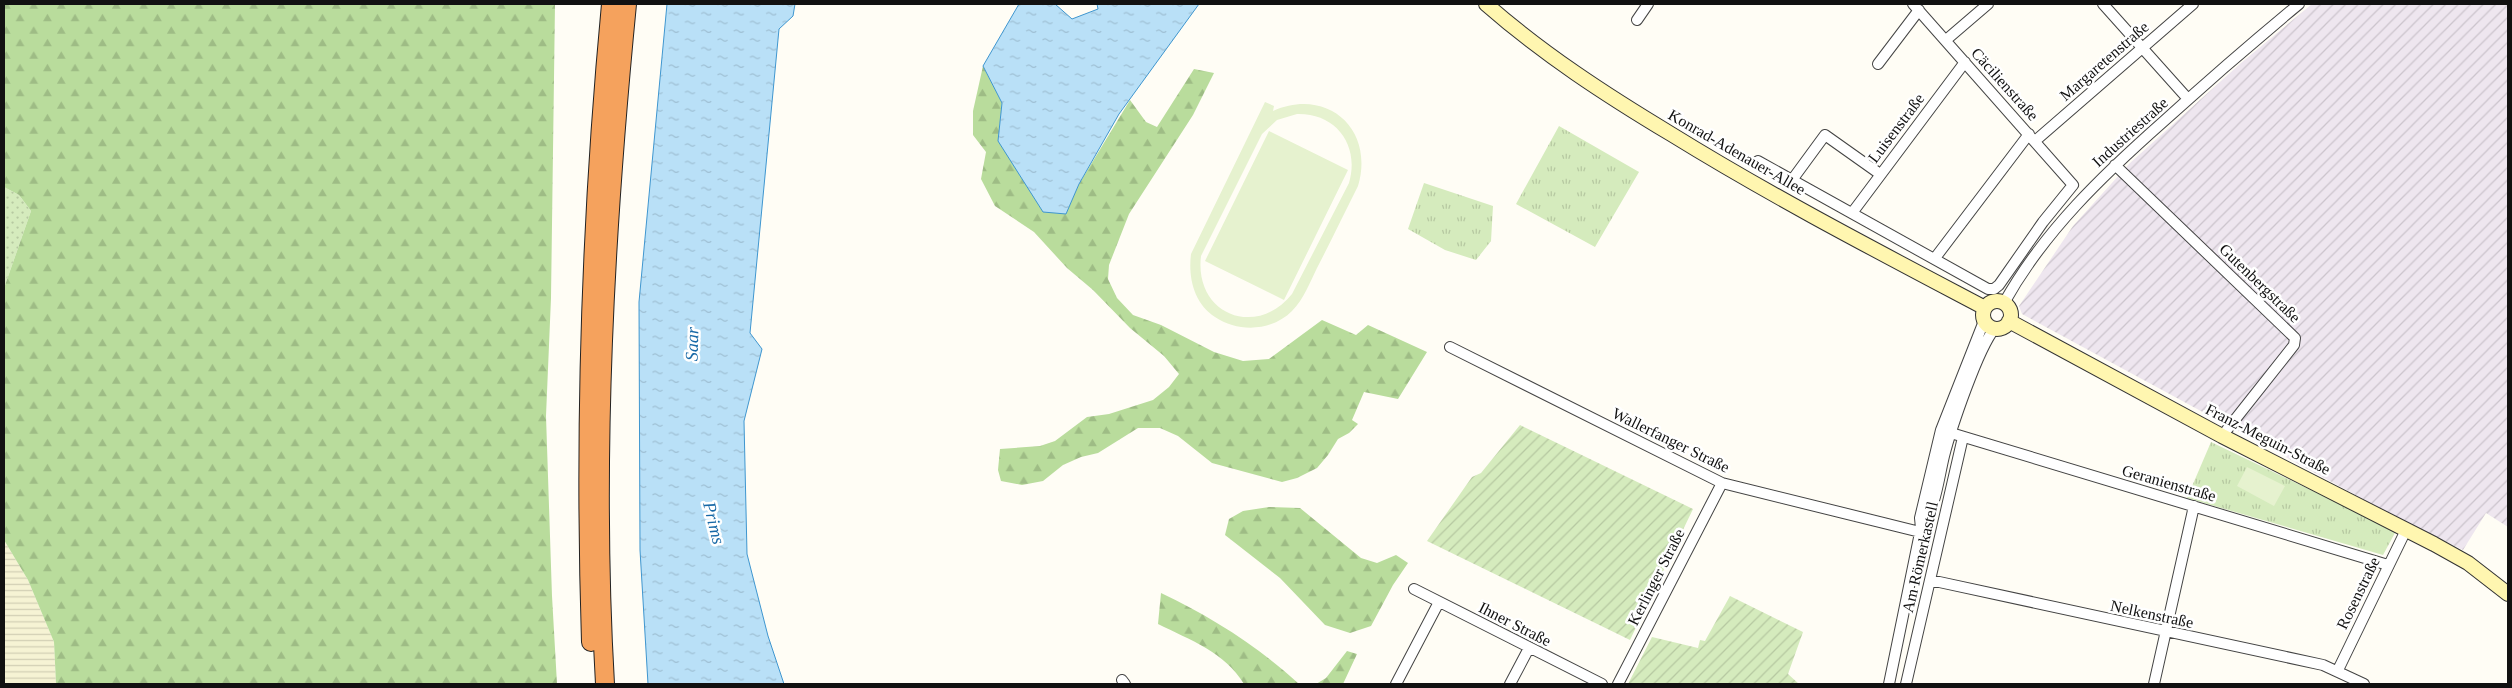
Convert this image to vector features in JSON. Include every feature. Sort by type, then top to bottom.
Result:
[{"type":"highway","points":[[593,684],[588,476],[590,349],[594,231],[611,4]]},
{"type":"highway","points":[[605,684],[601,477],[603,360],[609,222],[626,4]]},
{"type":"street","name":"Konrad-Adenauer-Allee","points":[[1486,4],[1514,28],[1595,86],[1729,170],[1988,319]]},
{"type":"street","points":[[1637,20],[1648,4]]},
{"type":"street","points":[[1946,40],[1988,4]]},
{"type":"street","points":[[2103,4],[2188,99]]},
{"type":"street","name":"Margaretenstraße","points":[[1934,258],[2032,137],[2143,48],[2193,4]]},
{"type":"street","name":"Industriestraße","points":[[2004,303],[2062,222],[2093,186],[2188,99],[2299,4]]},
{"type":"street","points":[[1878,64],[1916,7]]},
{"type":"street","name":"Cäcilienstraße","points":[[1916,7],[2073,185],[2043,222],[1999,285],[1994,289],[1988,289],[1934,258]]},
{"type":"street","name":"Luisenstraße","points":[[1852,213],[1965,62]]},
{"type":"street","points":[[1792,180],[1825,134],[1880,174]]},
{"type":"street","points":[[1758,161],[1934,258]]},
{"type":"street","name":"Gutenbergstraße","points":[[2115,165],[2295,338],[2294,345],[2222,436]]},
{"type":"street","points":[[1889,684],[1920,530],[1932,508],[1946,432],[1994,301],[2004,303],[2010,312],[2009,321],[2003,327],[1988,319]]},
{"type":"street","name":"Franz-Meguin-Straße","points":[[2009,321],[2222,436],[2468,563],[2508,594]]},
{"type":"street","name":"Wallerfanger Straße","points":[[1450,347],[1722,483],[1920,530]]},
{"type":"street","name":"Geranienstraße","points":[[1946,432],[2388,564]]},
{"type":"street","name":"Am Römerkastell","points":[[1906,684],[1963,437]]},
{"type":"street","name":"Kerlinger Straße","points":[[1618,684],[1722,483]]},
{"type":"street","points":[[2154,684],[2194,506]]},
{"type":"street","name":"Rosenstraße","points":[[2338,670],[2406,530]]},
{"type":"street","name":"Nelkenstraße","points":[[1930,580],[2338,670],[2348,680],[2364,684]]},
{"type":"street","name":"Ihner Straße","points":[[1414,589],[1602,684]]},
{"type":"street","points":[[1396,684],[1439,602]]},
{"type":"street","points":[[1510,684],[1528,648]]},
{"type":"shaded area","points":[[2312,4],[2508,4],[2508,527],[2486,513],[2463,550],[2400,519],[2022,314],[2019,306],[2073,226],[2130,163],[2241,63]]},
{"type":"shaded area","points":[[4,540],[28,580],[54,642],[56,684],[4,684]]},
{"type":"green space","points":[[4,4],[555,4],[551,298],[546,416],[557,684],[56,684],[54,642],[28,580],[4,540],[4,288],[31,211],[19,195],[4,187]]},
{"type":"green space","points":[[983,66],[1002,103],[998,141],[1065,214],[1079,184],[1130,100],[1146,122],[1157,127],[1194,69],[1214,73],[1193,115],[1129,214],[1109,265],[1108,279],[1117,298],[1133,315],[1161,325],[1214,352],[1243,361],[1269,359],[1322,320],[1356,335],[1368,325],[1427,352],[1398,399],[1364,392],[1352,420],[1358,424],[1349,433],[1338,439],[1317,468],[1297,478],[1282,482],[1212,463],[1178,436],[1160,428],[1138,428],[1098,453],[1081,457],[1063,465],[1043,481],[1022,485],[1001,481],[998,470],[1000,449],[1040,446],[1055,441],[1087,417],[1109,414],[1153,400],[1169,387],[1179,374],[1164,356],[1130,328],[1093,290],[1067,268],[1034,232],[995,206],[981,179],[986,152],[973,135],[973,111]]},
{"type":"green space","points":[[1265,102],[1274,106],[1273,111],[1293,105],[1311,105],[1328,109],[1342,118],[1353,131],[1359,147],[1361,165],[1358,186],[1303,296],[1284,318],[1275,323],[1255,328],[1234,326],[1215,317],[1202,305],[1197,297],[1192,281],[1191,254]],"holes":[[[1297,114],[1311,115],[1333,125],[1348,144],[1352,169],[1349,183],[1292,294],[1277,308],[1262,315],[1246,317],[1230,314],[1217,305],[1207,293],[1201,276],[1201,256],[1262,134],[1277,120]]]},
{"type":"green space","points":[[1559,126],[1639,172],[1595,247],[1516,204]]},
{"type":"green space","points":[[1269,131],[1348,170],[1284,300],[1205,261]]},
{"type":"green space","points":[[1424,183],[1493,206],[1491,241],[1476,260],[1445,250],[1408,229]]},
{"type":"green space","points":[[4,187],[19,195],[31,211],[4,288]]},
{"type":"green space","points":[[1520,425],[1693,509],[1630,640],[1427,541],[1472,477],[1481,473]]},
{"type":"green space","points":[[2211,442],[2396,531],[2383,555],[2187,498]]},
{"type":"green space","points":[[2247,467],[2285,486],[2274,506],[2237,486]]},
{"type":"green space","points":[[1269,507],[1300,508],[1361,558],[1377,563],[1396,555],[1408,563],[1393,585],[1371,626],[1350,633],[1325,625],[1280,578],[1225,535],[1229,519],[1243,511]]},
{"type":"green space","points":[[1161,593],[1233,633],[1284,670],[1299,684],[1244,684],[1227,663],[1217,655],[1158,624]]},
{"type":"green space","points":[[1730,596],[1803,632],[1788,674],[1799,684],[1628,684],[1652,637],[1698,648],[1700,640],[1705,641]]},
{"type":"green space","points":[[1347,651],[1357,654],[1343,684],[1316,684],[1326,678]]},
{"type":"water","points":[[667,4],[795,4],[793,16],[779,29],[750,333],[762,349],[744,421],[747,554],[768,636],[784,684],[648,684],[640,550],[639,302]]},
{"type":"water","points":[[1019,4],[1055,4],[1072,19],[1098,9],[1097,4],[1199,4],[1119,114],[1079,184],[1066,214],[1043,212],[998,141],[1002,103],[983,66]]},
{"type":"water label","name":"Saar","points":[[692,344]]},
{"type":"water label","name":"Prims","points":[[714,523]]}]
